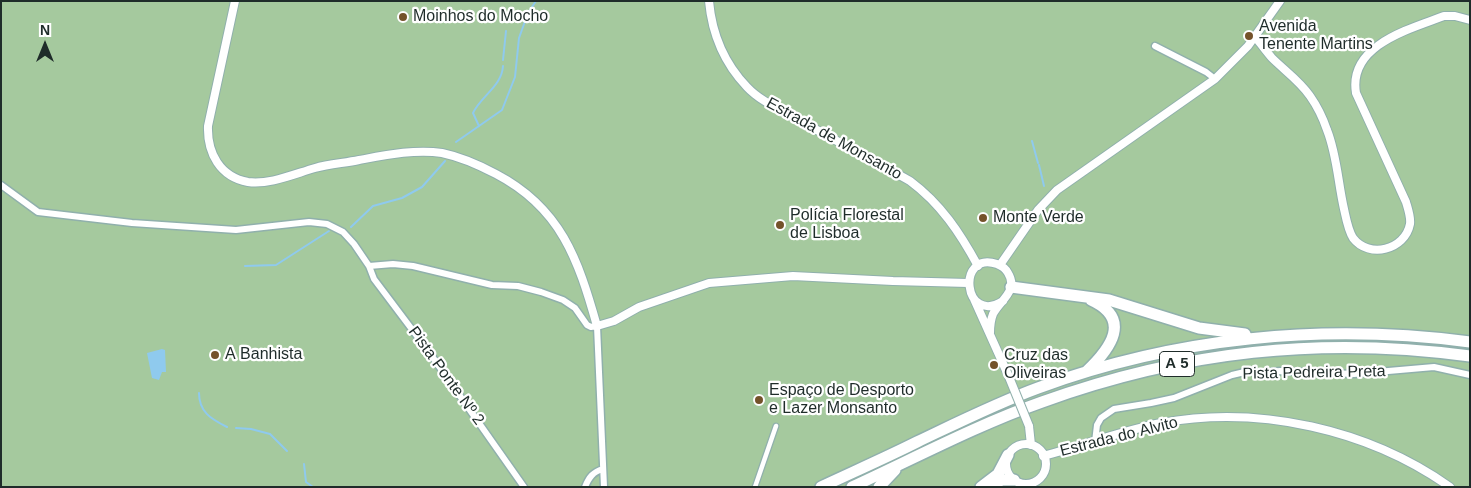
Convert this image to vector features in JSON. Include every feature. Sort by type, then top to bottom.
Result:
[{"type":"highway","points":[[1011,287],[1109,300],[1200,328],[1229,333],[1276,336]]},
{"type":"highway","points":[[1084,298],[1101,305],[1106,310],[1113,323],[1114,330],[1112,340],[1105,353],[1085,372]]},
{"type":"highway","name":"A 5","points":[[821,487],[967,418],[1037,388],[1085,372],[1144,356],[1202,345],[1313,333],[1387,334],[1470,342]]},
{"type":"highway","name":"A 5","points":[[852,487],[972,431],[1040,402],[1147,370],[1206,358],[1279,349],[1332,347],[1401,348],[1470,356]]},
{"type":"highway","points":[[981,487],[998,474],[1008,455]]},
{"type":"highway","points":[[879,487],[902,464]]},
{"type":"highway","points":[[987,487],[1002,480],[1022,484]]},
{"type":"street","points":[[236,1],[208,126],[209,146],[216,160],[227,173],[244,181],[260,182],[322,166],[406,153],[442,154],[482,166],[525,191],[540,205],[554,223],[568,245],[582,276],[597,326],[604,487]]},
{"type":"street","name":"Estrada de Monsanto","points":[[710,1],[717,42],[730,67],[748,88],[776,107],[910,181],[925,192],[938,204],[957,230],[978,266]]},
{"type":"street","points":[[1000,265],[1038,210],[1057,190],[1216,79],[1255,37],[1280,1]]},
{"type":"street","points":[[1255,37],[1271,57],[1310,96],[1330,137],[1346,219],[1351,234],[1355,240],[1365,247],[1377,250],[1392,248],[1402,240],[1406,235],[1410,222],[1408,209],[1356,93],[1356,73],[1369,51],[1380,44],[1444,16],[1455,16],[1470,20]]},
{"type":"street","points":[[1155,46],[1216,79]]},
{"type":"street","name":"Pista Ponte Nº 2","points":[[1,185],[38,212],[132,223],[236,230],[310,222],[327,224],[343,232],[354,244],[369,266],[374,279],[429,352],[524,487]]},
{"type":"street","points":[[990,332],[993,314],[1009,294],[1011,287],[1009,274],[1000,265],[989,263],[978,266],[972,272],[968,283],[971,294],[990,332],[1029,426],[1030,445]]},
{"type":"street","points":[[369,266],[393,264],[413,266],[492,285],[518,286],[542,292],[563,300],[575,308],[591,327],[614,321],[639,307],[708,283],[793,276],[968,283]]},
{"type":"street","points":[[971,294],[978,302],[983,304],[994,305],[1004,301]]},
{"type":"street","name":"Pista Pedreira Preta","points":[[1095,442],[1097,425],[1101,418],[1114,409],[1174,398],[1218,380],[1249,372],[1280,371],[1354,374],[1434,367],[1470,375]]},
{"type":"street","name":"Estrada do Alvito","points":[[1043,456],[1153,425],[1178,420],[1213,418],[1268,419],[1327,431],[1373,446],[1413,464],[1450,487]]},
{"type":"street","points":[[755,487],[776,426]]},
{"type":"street","points":[[1030,445],[1040,450],[1045,463],[1042,475],[1033,482],[1022,484],[1009,474],[1006,467],[1008,455],[1016,447],[1030,445]]},
{"type":"street","points":[[585,487],[590,476],[596,471],[603,469]]},
{"type":"green space","points":[[1,1],[1470,1],[1470,487],[1,487]]},
{"type":"water","points":[[165,350],[166,372],[162,372],[159,380],[152,378],[147,353]]},
{"type":"waterway","points":[[456,142],[502,110],[515,77],[519,38],[528,13],[536,1]]},
{"type":"waterway","points":[[503,60],[506,31]]},
{"type":"waterway","points":[[479,126],[473,113],[499,79],[503,66]]},
{"type":"waterway","points":[[1032,141],[1038,163]]},
{"type":"waterway","points":[[351,227],[373,206],[402,198],[422,187],[445,161]]},
{"type":"waterway","points":[[1039,165],[1044,186]]},
{"type":"waterway","points":[[245,266],[276,265],[329,231]]},
{"type":"waterway","points":[[199,393],[201,405],[207,414],[227,427]]},
{"type":"waterway","points":[[236,428],[251,429],[270,434],[287,451]]},
{"type":"waterway","points":[[304,464],[306,482],[313,487]]},
{"type":"place","name":"Moinhos do Mocho","points":[[403,17]]},
{"type":"place","name":"Avenida Tenente Martins","points":[[1249,36]]},
{"type":"place","name":"Monte Verde","points":[[983,218]]},
{"type":"place","name":"Polícia Florestal de Lisboa","points":[[780,225]]},
{"type":"place","name":"A Banhista","points":[[215,355]]},
{"type":"place","name":"Cruz das Oliveiras","points":[[994,365]]},
{"type":"place","name":"Espaço de Desporto e Lazer Monsanto","points":[[759,400]]}]
